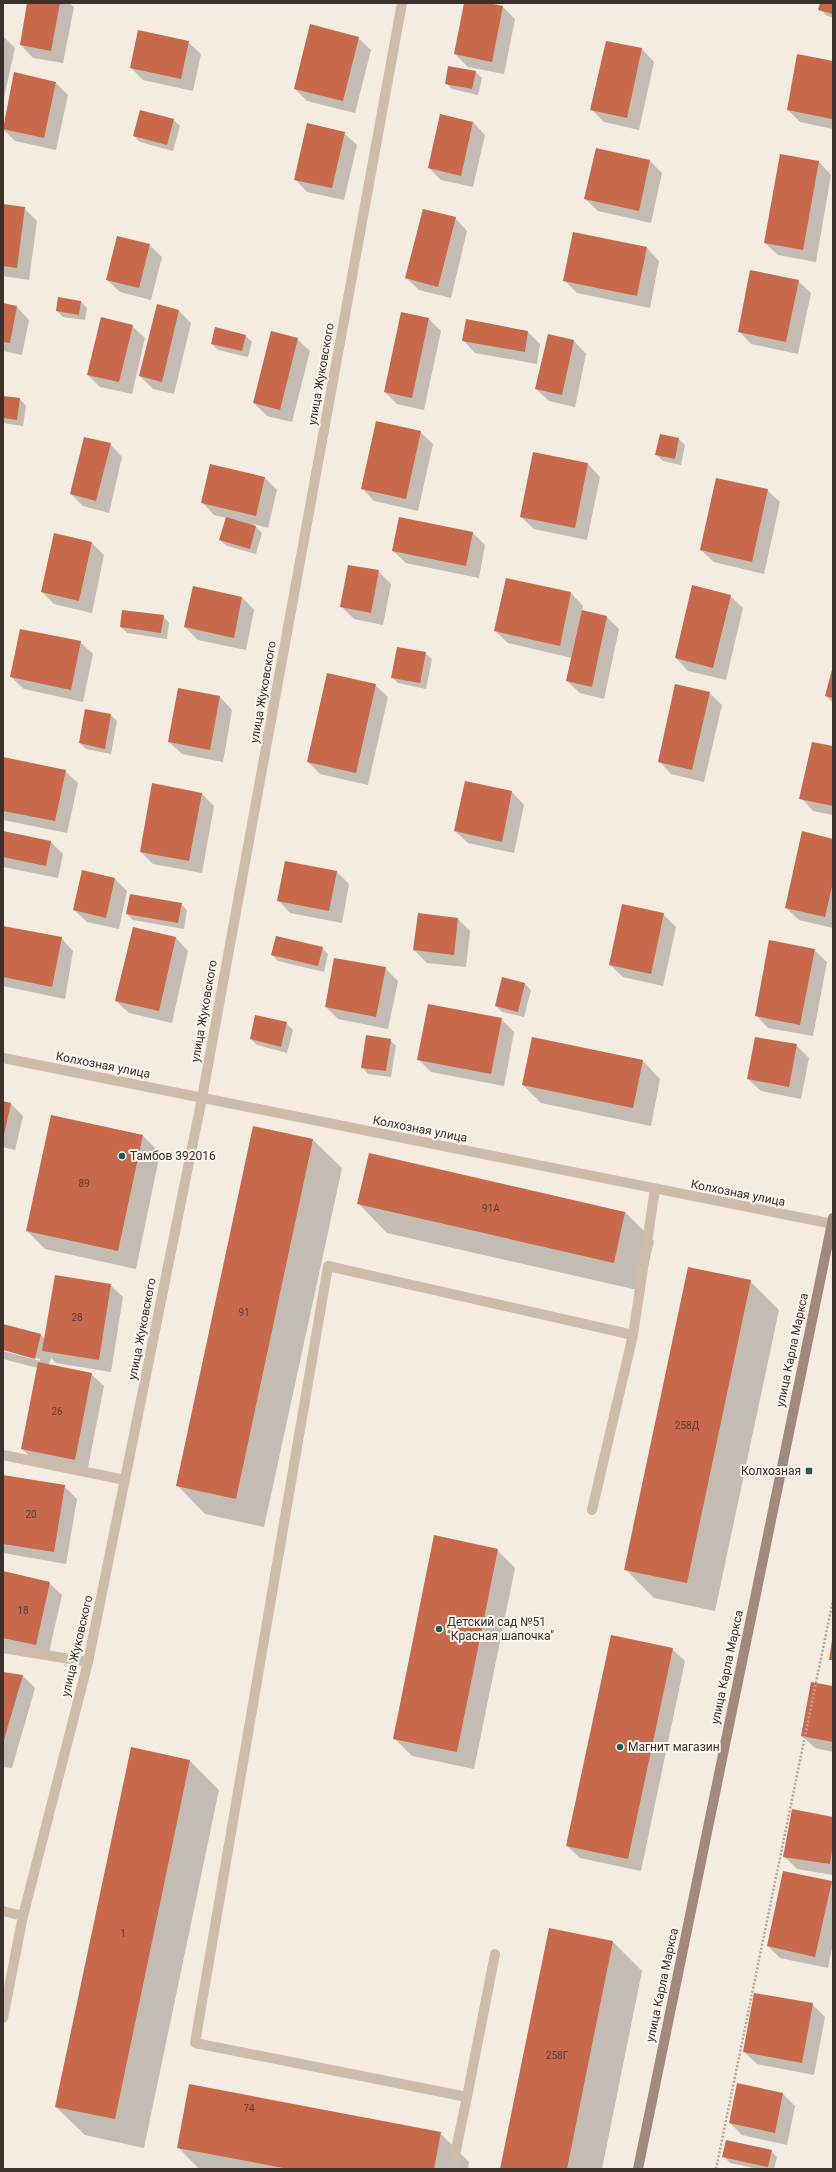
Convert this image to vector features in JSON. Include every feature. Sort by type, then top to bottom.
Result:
[{"type":"main road","name":"улица Карла Маркса","points":[[638,2169],[833,1222]]},
{"type":"street","name":"улица Жуковского","points":[[3,2018],[23,1916],[88,1662],[202,1098],[402,3]]},
{"type":"street","name":"Колхозная улица","points":[[3,1058],[655,1189],[833,1222]]},
{"type":"street","points":[[592,1510],[633,1335],[655,1189]]},
{"type":"street","points":[[467,2097],[195,2043],[328,1266],[633,1335]]},
{"type":"street","points":[[3,1455],[125,1480]]},
{"type":"street","points":[[3,1648],[88,1662]]},
{"type":"street","points":[[3,1911],[23,1916]]},
{"type":"street","points":[[452,2169],[495,1954]]},
{"type":"path","points":[[716,2169],[833,1600]]},
{"type":"building","points":[[27,3],[60,3],[51,51],[20,45]]},
{"type":"building","points":[[464,3],[489,3],[503,6],[492,62],[454,54]]},
{"type":"building","points":[[820,3],[833,3],[833,14],[818,10]]},
{"type":"building","points":[[310,24],[359,37],[343,101],[294,89]]},
{"type":"building","points":[[138,30],[189,41],[181,79],[130,68]]},
{"type":"building","points":[[606,41],[642,48],[627,118],[590,110]]},
{"type":"building","points":[[797,54],[833,61],[832,119],[787,110]]},
{"type":"building","points":[[448,66],[476,71],[472,89],[445,84]]},
{"type":"building","points":[[14,72],[56,82],[44,138],[3,129]]},
{"type":"building","points":[[140,110],[174,119],[167,145],[133,136]]},
{"type":"building","points":[[440,114],[473,122],[461,176],[428,168]]},
{"type":"building","points":[[307,123],[345,132],[332,188],[294,180]]},
{"type":"building","points":[[596,148],[650,160],[639,211],[584,199]]},
{"type":"building","points":[[780,154],[819,161],[803,250],[764,243]]},
{"type":"building","points":[[3,204],[25,207],[17,268],[3,266]]},
{"type":"building","points":[[423,209],[456,217],[438,287],[405,278]]},
{"type":"building","points":[[573,232],[647,247],[637,296],[563,281]]},
{"type":"building","points":[[117,236],[150,244],[139,288],[106,280]]},
{"type":"building","points":[[750,270],[799,280],[786,342],[738,332]]},
{"type":"building","points":[[58,297],[81,301],[79,315],[56,311]]},
{"type":"building","points":[[3,303],[17,306],[10,343],[3,342]]},
{"type":"building","points":[[157,304],[179,310],[162,382],[139,376]]},
{"type":"building","points":[[401,312],[429,318],[412,398],[384,392]]},
{"type":"building","points":[[101,317],[133,325],[119,382],[87,375]]},
{"type":"building","points":[[466,319],[528,331],[525,352],[462,341]]},
{"type":"building","points":[[215,327],[246,335],[242,351],[211,344]]},
{"type":"building","points":[[271,331],[298,338],[280,410],[253,403]]},
{"type":"building","points":[[548,334],[574,340],[562,395],[535,389]]},
{"type":"building","points":[[3,396],[20,398],[17,420],[3,418]]},
{"type":"building","points":[[376,421],[421,431],[406,499],[361,489]]},
{"type":"building","points":[[660,434],[679,438],[675,459],[655,455]]},
{"type":"building","points":[[84,437],[111,443],[96,501],[70,494]]},
{"type":"building","points":[[533,452],[588,463],[575,528],[520,517]]},
{"type":"building","points":[[210,464],[265,477],[256,516],[201,503]]},
{"type":"building","points":[[716,478],[768,489],[752,562],[700,550]]},
{"type":"building","points":[[226,517],[256,526],[250,549],[219,540]]},
{"type":"building","points":[[399,517],[473,532],[466,566],[392,551]]},
{"type":"building","points":[[54,533],[92,542],[79,601],[41,592]]},
{"type":"building","points":[[348,565],[379,570],[371,613],[340,607]]},
{"type":"building","points":[[506,578],[571,592],[560,646],[494,631]]},
{"type":"building","points":[[692,585],[731,595],[713,668],[675,658]]},
{"type":"building","points":[[193,586],[242,597],[234,638],[184,627]]},
{"type":"building","points":[[122,610],[164,615],[161,633],[120,627]]},
{"type":"building","points":[[582,610],[607,616],[592,687],[566,681]]},
{"type":"building","points":[[20,629],[81,641],[71,690],[10,677]]},
{"type":"building","points":[[397,647],[426,652],[420,683],[391,678]]},
{"type":"building","points":[[833,666],[833,698],[825,696]]},
{"type":"building","points":[[327,673],[376,684],[356,773],[307,762]]},
{"type":"building","points":[[675,684],[710,692],[692,770],[658,762]]},
{"type":"building","points":[[178,688],[220,696],[210,750],[168,742]]},
{"type":"building","points":[[85,709],[111,714],[105,749],[79,743]]},
{"type":"building","points":[[812,742],[833,746],[833,806],[799,799]]},
{"type":"building","points":[[3,757],[66,770],[55,821],[3,811]]},
{"type":"building","points":[[465,781],[512,791],[502,842],[454,831]]},
{"type":"building","points":[[152,783],[202,793],[189,861],[140,852]]},
{"type":"building","points":[[3,831],[51,841],[46,866],[3,857]]},
{"type":"building","points":[[802,831],[833,839],[833,882],[825,917],[785,908]]},
{"type":"building","points":[[285,861],[337,871],[329,911],[277,901]]},
{"type":"building","points":[[82,870],[115,878],[106,918],[73,910]]},
{"type":"building","points":[[130,894],[182,903],[178,923],[126,914]]},
{"type":"building","points":[[622,904],[664,913],[651,974],[609,965]]},
{"type":"building","points":[[418,913],[458,918],[454,955],[413,950]]},
{"type":"building","points":[[3,926],[62,937],[52,987],[3,977]]},
{"type":"building","points":[[133,927],[176,937],[159,1011],[115,1001]]},
{"type":"building","points":[[276,936],[323,947],[318,966],[271,955]]},
{"type":"building","points":[[769,940],[815,949],[800,1025],[755,1016]]},
{"type":"building","points":[[334,958],[386,967],[376,1017],[325,1007]]},
{"type":"building","points":[[502,977],[525,983],[518,1012],[495,1006]]},
{"type":"building","points":[[428,1004],[502,1018],[491,1074],[417,1060]]},
{"type":"building","points":[[255,1015],[287,1022],[281,1047],[250,1039]]},
{"type":"building","points":[[366,1035],[391,1039],[386,1071],[361,1068]]},
{"type":"building","points":[[532,1037],[643,1060],[633,1108],[522,1085]]},
{"type":"building","points":[[755,1037],[797,1044],[789,1087],[747,1079]]},
{"type":"building","points":[[3,1101],[11,1103],[4,1135],[3,1135]]},
{"type":"building","points":[[51,1115],[143,1135],[118,1251],[26,1231]]},
{"type":"building","points":[[253,1126],[313,1139],[236,1499],[176,1486]]},
{"type":"building","points":[[369,1153],[625,1212],[614,1263],[357,1204]]},
{"type":"building","points":[[688,1267],[751,1280],[687,1583],[624,1570]]},
{"type":"building","points":[[55,1275],[111,1284],[99,1360],[42,1351]]},
{"type":"building","points":[[3,1324],[41,1334],[35,1359],[3,1350]]},
{"type":"building","points":[[38,1362],[92,1373],[75,1460],[21,1449]]},
{"type":"building","points":[[3,1475],[65,1485],[54,1552],[3,1544]]},
{"type":"building","points":[[434,1535],[498,1549],[457,1752],[393,1739]]},
{"type":"building","points":[[3,1571],[50,1582],[36,1645],[3,1638]]},
{"type":"building","name":"Магнит магазин","points":[[611,1635],[673,1648],[628,1859],[566,1846]]},
{"type":"building","points":[[832,1640],[833,1660],[829,1660]]},
{"type":"building","points":[[3,1672],[23,1675],[3,1743]]},
{"type":"building","points":[[811,1682],[833,1686],[833,1742],[801,1736]]},
{"type":"building","points":[[131,1747],[190,1760],[115,2119],[55,2107]]},
{"type":"building","points":[[792,1809],[833,1817],[833,1844],[830,1864],[783,1857]]},
{"type":"building","points":[[783,1871],[832,1881],[815,1957],[767,1946]]},
{"type":"building","points":[[549,1928],[613,1941],[567,2169],[500,2169]]},
{"type":"building","points":[[754,1993],[813,2003],[802,2063],[743,2052]]},
{"type":"building","points":[[737,2083],[783,2093],[775,2133],[729,2123]]},
{"type":"building","points":[[189,2084],[441,2132],[434,2169],[289,2169],[177,2148]]},
{"type":"building","points":[[726,2140],[772,2150],[768,2167],[722,2157]]},
{"type":"place","name":"Тамбов 392016","points":[[122,1156]]},
{"type":"place","name":"Колхозная","points":[[809,1471]]},
{"type":"place","name":"Детский сад №51 \"Красная шапочка\"","points":[[439,1629]]},
{"type":"place","name":"Магнит магазин","points":[[620,1747]]}]
